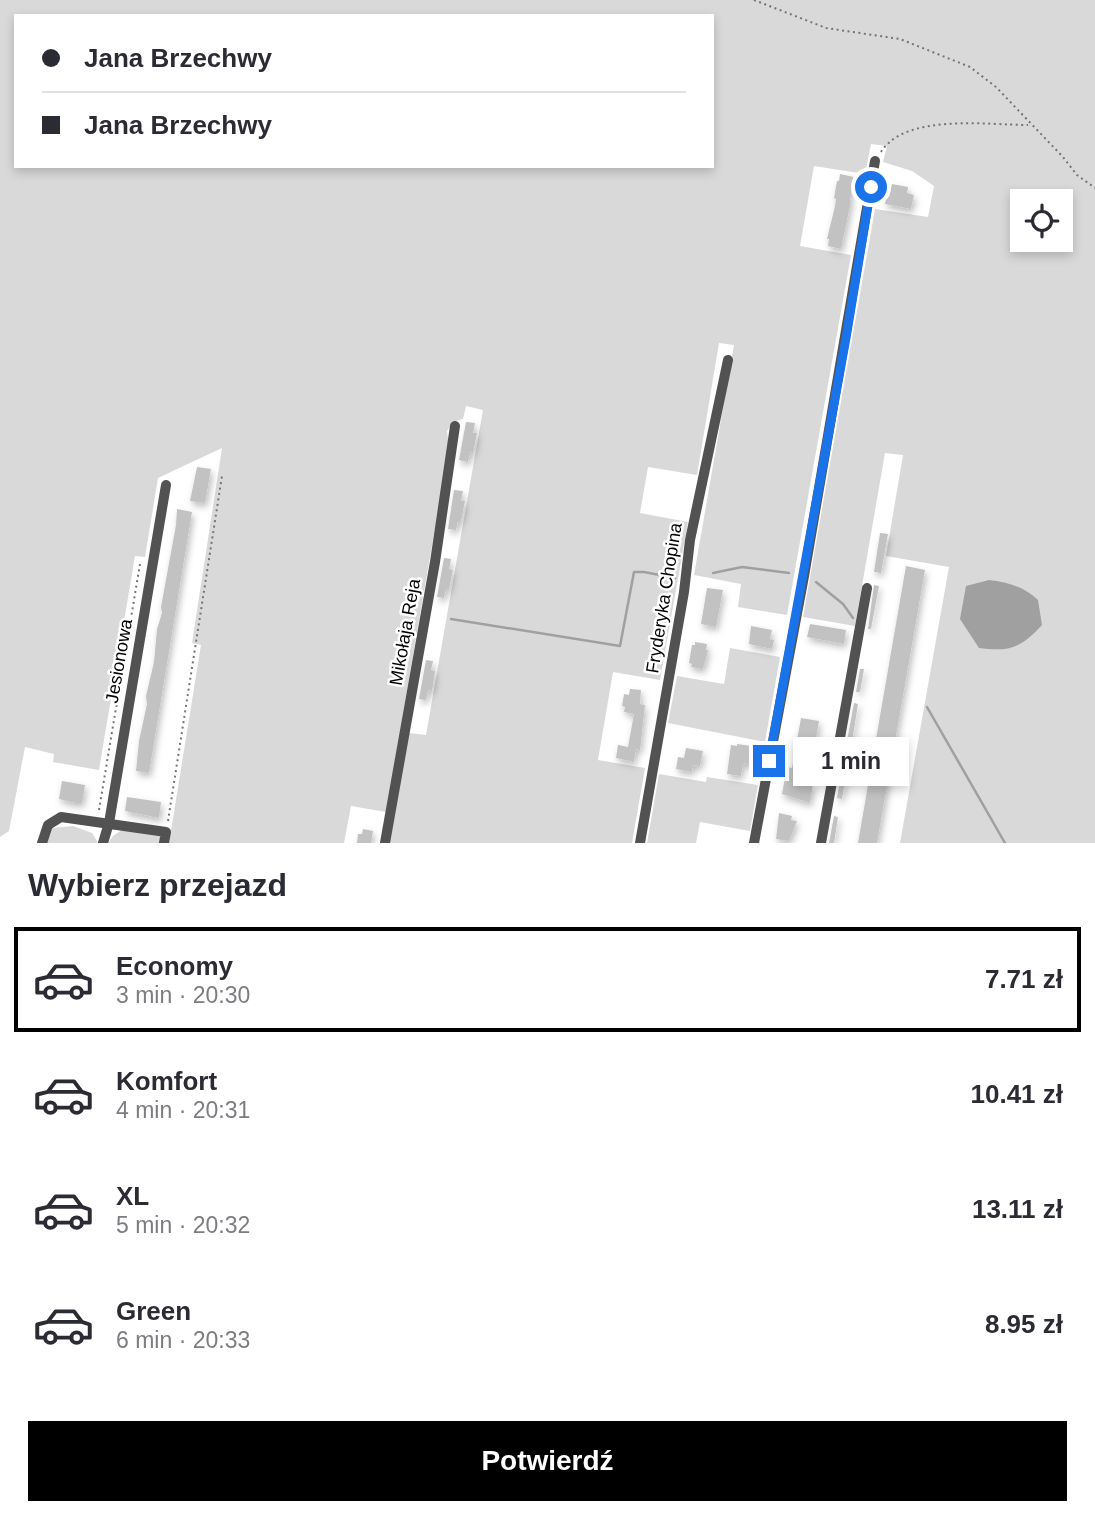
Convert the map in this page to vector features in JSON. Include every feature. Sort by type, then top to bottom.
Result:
[{"type":"street","points":[[754,843],[804,576],[875,161]]},
{"type":"street","name":"Fryderyka Chopina","points":[[640,843],[676,641],[690,540],[728,360]]},
{"type":"street","name":"Mikołaja Reja","points":[[385,843],[441,523],[455,426]]},
{"type":"street","name":"Jesionowa","points":[[103,843],[103,822],[166,485]]},
{"type":"street","points":[[821,843],[867,588]]},
{"type":"street","points":[[42,843],[48,825],[61,817],[103,822],[165,837]]},
{"type":"path","points":[[754,0],[826,28],[900,39],[970,67],[996,87],[1077,175],[1095,188]]},
{"type":"path","points":[[875,161],[885,145],[903,132],[933,125],[1031,125]]},
{"type":"path","points":[[165,837],[222,477]]},
{"type":"path","points":[[103,822],[140,564]]},
{"type":"shaded area","points":[[0,0],[1095,0],[1095,843],[900,843],[949,567],[886,556],[903,455],[885,453],[855,626],[803,617],[875,209],[928,217],[934,186],[912,171],[883,162],[887,146],[871,144],[865,174],[814,166],[800,246],[851,255],[787,615],[738,607],[741,584],[694,575],[734,345],[719,343],[697,475],[648,467],[640,513],[688,522],[660,680],[613,672],[598,760],[645,768],[632,843],[389,843],[409,733],[426,735],[483,410],[466,406],[463,419],[453,422],[447,431],[449,447],[386,812],[351,806],[344,843],[169,843],[201,645],[192,643],[222,448],[158,478],[145,557],[135,556],[99,770],[53,762],[54,754],[25,747],[9,831],[0,837]]},
{"type":"shaded area","points":[[989,580],[1015,586],[1038,600],[1042,625],[1028,639],[1014,647],[979,648],[960,619],[966,586]]},
{"type":"shaded area","points":[[730,648],[780,657],[765,742],[668,723],[677,676],[724,684]]},
{"type":"shaded area","points":[[659,774],[706,782],[707,777],[758,785],[750,831],[700,822],[696,843],[647,843]]},
{"type":"shaded area","points":[[73,826],[92,833],[98,843],[45,843],[52,828]]},
{"type":"shaded area","points":[[122,830],[161,836],[160,843],[108,843]]},
{"type":"building","points":[[840,174],[854,177],[841,249],[828,246],[827,239]]},
{"type":"building","points":[[892,184],[908,187],[907,193],[914,195],[911,209],[885,204]]},
{"type":"building","points":[[466,422],[475,423],[473,433],[477,433],[473,453],[470,452],[468,462],[459,460]]},
{"type":"building","points":[[197,467],[211,469],[205,503],[190,501]]},
{"type":"building","points":[[454,490],[463,491],[461,501],[465,501],[461,521],[458,521],[456,530],[448,529]]},
{"type":"building","points":[[177,509],[192,512],[149,773],[136,771],[139,741]]},
{"type":"building","points":[[880,533],[888,534],[881,573],[874,572]]},
{"type":"building","points":[[444,558],[451,559],[449,569],[453,570],[444,598],[437,597]]},
{"type":"building","points":[[906,566],[925,570],[877,843],[858,843]]},
{"type":"building","points":[[874,585],[879,586],[871,629],[868,629]]},
{"type":"building","points":[[707,588],[723,590],[716,627],[701,624]]},
{"type":"building","points":[[810,624],[846,630],[844,644],[807,637]]},
{"type":"building","points":[[751,626],[772,630],[772,649],[749,644]]},
{"type":"building","points":[[695,642],[707,644],[703,669],[691,667],[692,664],[689,663]]},
{"type":"building","points":[[426,660],[433,661],[431,670],[435,671],[432,691],[428,690],[426,700],[419,699]]},
{"type":"building","points":[[860,669],[864,669],[860,692],[856,692]]},
{"type":"building","points":[[630,689],[641,690],[640,704],[645,705],[640,750],[636,749],[634,762],[616,758],[618,745],[628,747],[634,714],[624,712],[625,707],[622,706],[624,694],[629,695]]},
{"type":"building","points":[[854,703],[858,704],[852,742],[847,741]]},
{"type":"building","points":[[801,718],[819,721],[812,760],[802,758],[799,776],[800,781],[813,784],[810,803],[782,794],[787,767],[792,768]]},
{"type":"building","points":[[731,745],[752,746],[751,755],[755,755],[754,765],[743,763],[741,776],[727,774]]},
{"type":"building","points":[[686,748],[703,751],[700,766],[693,765],[692,772],[676,769],[678,757],[684,758]]},
{"type":"building","points":[[844,759],[848,760],[842,799],[837,798]]},
{"type":"building","points":[[62,781],[85,785],[82,803],[59,799]]},
{"type":"building","points":[[127,797],[161,802],[159,818],[125,811]]},
{"type":"building","points":[[779,813],[792,816],[791,820],[797,821],[789,841],[776,839]]},
{"type":"building","points":[[834,816],[838,817],[834,843],[829,843]]},
{"type":"building","points":[[363,829],[373,831],[371,843],[357,843],[358,834],[362,834]]},
{"type":"waterway","points":[[713,573],[742,567],[789,573]]},
{"type":"waterway","points":[[451,619],[620,646],[634,572],[675,578]]},
{"type":"waterway","points":[[816,582],[843,604],[853,618]]},
{"type":"waterway","points":[[927,707],[1005,843]]},
{"type":"route","points":[[769,761],[871,187]]}]
